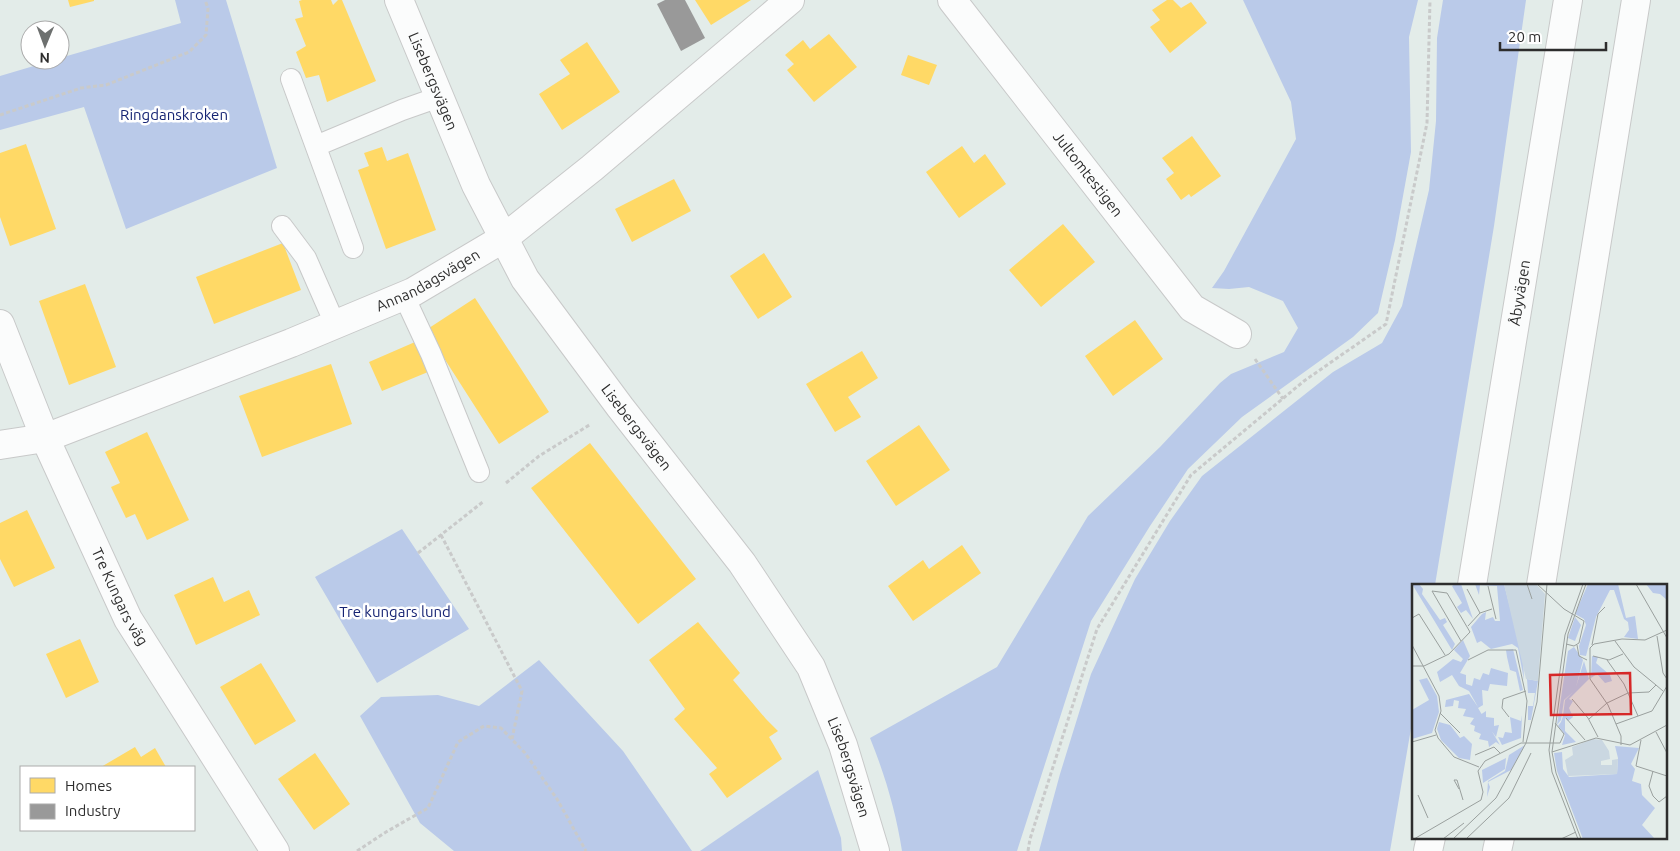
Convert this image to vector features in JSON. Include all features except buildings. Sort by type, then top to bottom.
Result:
[{"type":"street","name":"Lisebergsvägen","points":[[399,0],[476,185],[525,279],[620,407],[742,563],[811,667],[844,745],[875,851]]},
{"type":"street","name":"Annandagsvägen","points":[[0,445],[45,438],[413,292],[504,238],[592,168],[790,0]]},
{"type":"street","name":"Jultomtestigen","points":[[952,0],[1192,308],[1237,334]]},
{"type":"street","name":"Åbyvägen","points":[[1472,584],[1568,0]]},
{"type":"street","points":[[1540,584],[1636,0]]},
{"type":"street","name":"Tre Kungars väg","points":[[0,324],[45,438],[128,619],[275,851]]},
{"type":"street","points":[[1428,851],[1431,838]]},
{"type":"street","points":[[1498,851],[1500,838]]},
{"type":"lane","points":[[291,79],[353,248]]},
{"type":"lane","points":[[316,146],[402,110],[439,97]]},
{"type":"lane","points":[[282,226],[306,258],[336,324]]},
{"type":"lane","points":[[404,296],[431,354],[480,472]]},
{"type":"path","points":[[0,115],[81,88],[106,85],[190,52],[206,35],[208,8],[205,0]]},
{"type":"path","points":[[1028,851],[1030,839],[1097,629],[1191,475],[1304,381],[1386,324],[1427,123],[1430,0]]},
{"type":"path","points":[[1237,334],[1283,399]]},
{"type":"path","points":[[502,486],[539,456],[620,407]]},
{"type":"path","points":[[418,553],[486,498]]},
{"type":"path","points":[[441,535],[522,691],[512,739]]},
{"type":"path","points":[[358,851],[386,832],[428,808],[458,742],[484,726],[501,728],[525,753],[557,799],[586,851]]},
{"type":"green space","name":"Ringdanskroken","points":[[175,0],[226,0],[277,168],[126,229],[84,107],[0,130],[0,76],[20,70],[70,70],[70,55],[181,23]]},
{"type":"green space","points":[[1243,0],[1418,0],[1409,37],[1411,152],[1395,240],[1378,313],[1353,337],[1242,417],[1188,469],[1091,621],[1017,851],[902,851],[897,822],[870,738],[997,667],[1088,516],[1160,447],[1220,383],[1231,374],[1284,352],[1298,328],[1283,301],[1249,287],[1212,288],[1224,271],[1296,139],[1291,102]]},
{"type":"green space","points":[[1443,0],[1526,0],[1494,226],[1435,584],[1412,584],[1412,723],[1390,851],[1039,851],[1060,774],[1091,674],[1135,579],[1170,521],[1202,476],[1333,372],[1382,343],[1402,306],[1429,190],[1436,121],[1437,38]]},
{"type":"green space","name":"Tre kungars lund","points":[[402,529],[469,629],[377,683],[315,577]]},
{"type":"green space","points":[[539,660],[623,751],[692,851],[454,851],[420,823],[360,716],[381,697],[438,695],[479,706]]},
{"type":"green space","points":[[818,770],[841,838],[842,851],[700,851]]}]
